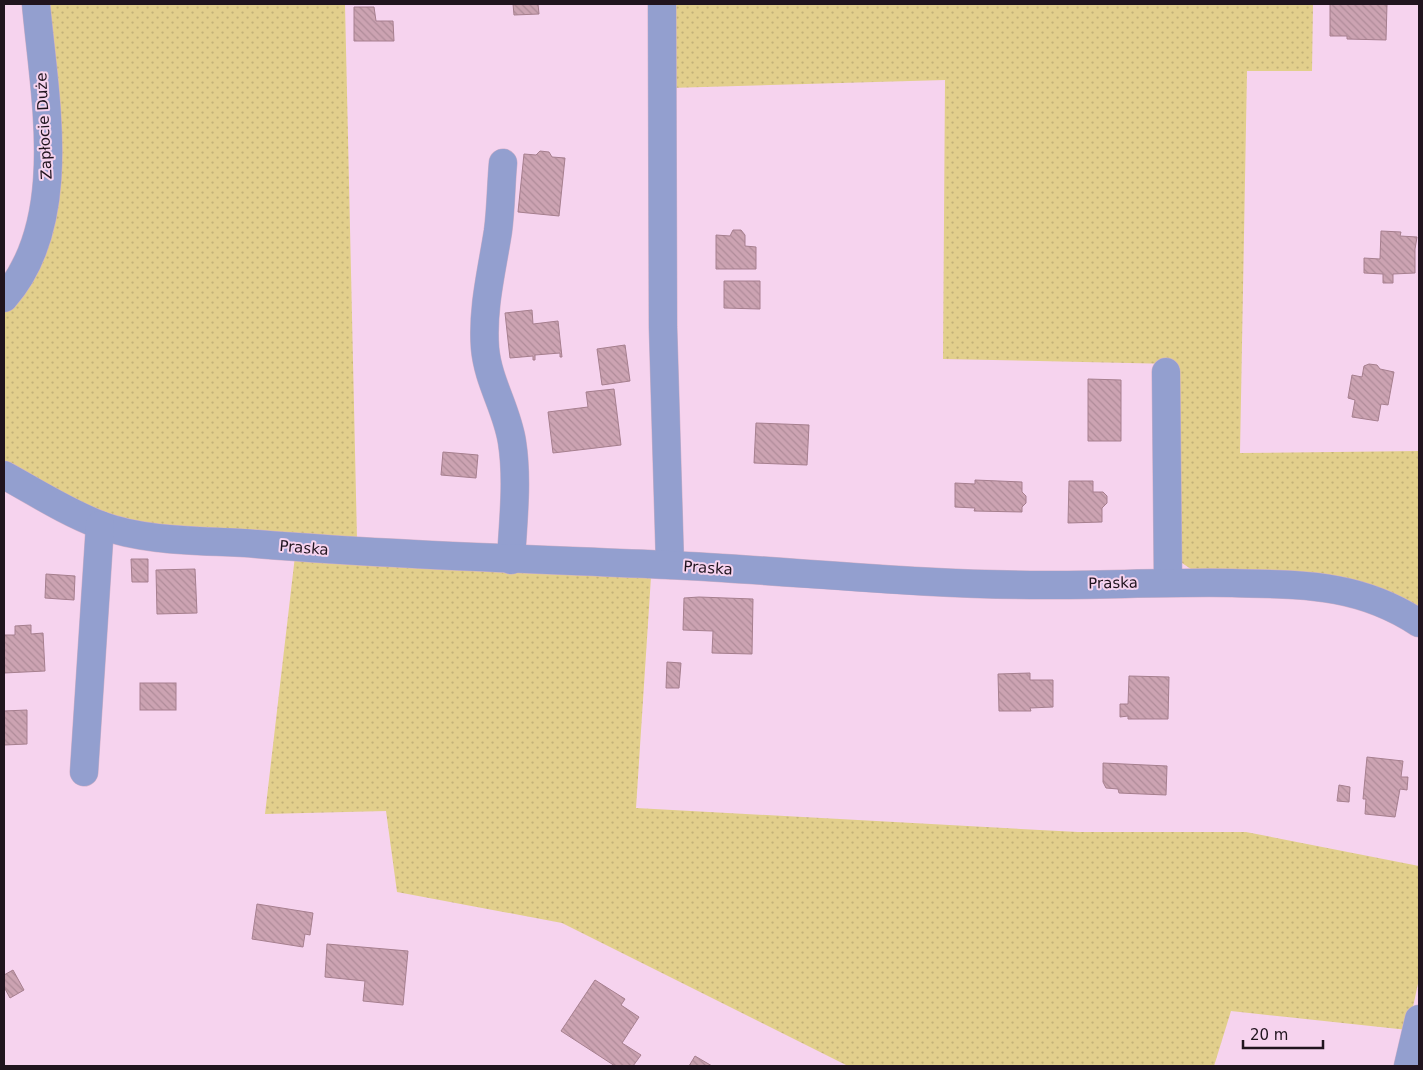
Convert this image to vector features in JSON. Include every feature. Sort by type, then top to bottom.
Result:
[{"type":"street","name":"Zapłocie Duże","points":[[4,298],[21,273],[33,249],[42,218],[46,188],[48,146],[36,4]]},
{"type":"street","points":[[662,4],[663,327],[670,565]]},
{"type":"street","points":[[503,163],[498,229],[486,297],[484,327],[492,382],[505,412],[512,442],[514,470],[511,560]]},
{"type":"street","points":[[1166,372],[1168,582]]},
{"type":"street","name":"Praska","points":[[4,475],[67,510],[100,525],[129,533],[171,539],[356,552],[511,560],[670,565],[933,583],[1045,585],[1168,582],[1316,585],[1351,592],[1380,601],[1419,623]]},
{"type":"street","points":[[84,772],[100,525]]},
{"type":"street","points":[[1408,1066],[1418,1030]]},
{"type":"shaded area","points":[[46,4],[345,4],[357,540],[171,530],[100,515],[4,465],[4,313],[30,278]]},
{"type":"shaded area","points":[[670,4],[1313,4],[1312,71],[1247,71],[1240,453],[1419,451],[1419,615],[1191,569],[1182,563],[1176,552],[1174,364],[943,359],[945,80],[669,88]]},
{"type":"shaded area","points":[[295,556],[651,577],[636,808],[1078,832],[1246,832],[1419,866],[1419,979],[1408,1030],[1231,1011],[1214,1066],[848,1066],[562,923],[397,892],[386,811],[265,814]]},
{"type":"building","points":[[513,4],[538,4],[539,14],[514,15]]},
{"type":"building","points":[[1330,4],[1387,4],[1386,40],[1347,39],[1347,36],[1330,36]]},
{"type":"building","points":[[354,7],[374,7],[376,21],[393,21],[394,41],[354,41]]},
{"type":"building","points":[[540,151],[549,152],[552,157],[565,158],[559,216],[518,212],[524,154],[536,155]]},
{"type":"building","points":[[733,230],[741,230],[745,235],[745,246],[756,247],[756,269],[716,269],[716,235],[730,236]]},
{"type":"building","points":[[1381,231],[1401,232],[1400,236],[1417,237],[1415,273],[1393,274],[1393,283],[1383,283],[1383,274],[1364,273],[1364,258],[1380,259]]},
{"type":"building","points":[[724,281],[760,281],[760,309],[724,308]]},
{"type":"building","points":[[532,310],[533,324],[558,321],[562,357],[560,357],[560,353],[535,355],[535,360],[533,360],[533,356],[510,358],[505,313]]},
{"type":"building","points":[[625,345],[630,381],[602,385],[597,349]]},
{"type":"building","points":[[1369,364],[1394,372],[1388,405],[1381,404],[1378,421],[1352,417],[1355,400],[1348,398],[1352,375],[1362,377],[1364,366]]},
{"type":"building","points":[[1088,379],[1121,380],[1121,441],[1088,441]]},
{"type":"building","points":[[614,389],[621,445],[553,453],[548,412],[588,407],[586,392]]},
{"type":"building","points":[[756,423],[809,425],[807,465],[754,463]]},
{"type":"building","points":[[443,452],[478,455],[476,478],[441,475]]},
{"type":"building","points":[[975,480],[1022,482],[1022,492],[1026,496],[1026,503],[1022,507],[1022,512],[974,511],[975,508],[955,507],[955,483],[975,484]]},
{"type":"building","points":[[1069,481],[1093,481],[1093,492],[1103,492],[1107,496],[1107,503],[1102,508],[1102,522],[1068,523]]},
{"type":"building","points":[[131,559],[148,559],[148,582],[132,582]]},
{"type":"building","points":[[195,569],[197,613],[157,614],[156,570]]},
{"type":"building","points":[[46,574],[75,576],[74,600],[45,598]]},
{"type":"building","points":[[684,598],[753,599],[752,654],[712,653],[713,631],[683,630]]},
{"type":"building","points":[[31,625],[31,634],[43,633],[45,671],[4,673],[4,635],[15,635],[15,626]]},
{"type":"building","points":[[667,662],[681,663],[679,688],[666,688]]},
{"type":"building","points":[[1030,673],[1030,680],[1053,680],[1053,707],[1030,708],[1031,711],[999,711],[998,674]]},
{"type":"building","points":[[1129,676],[1169,677],[1168,719],[1128,719],[1128,716],[1120,717],[1120,704],[1128,704]]},
{"type":"building","points":[[140,683],[176,683],[176,710],[140,710]]},
{"type":"building","points":[[27,710],[27,744],[4,745],[4,711]]},
{"type":"building","points":[[1367,757],[1403,761],[1401,777],[1408,777],[1407,790],[1400,789],[1395,817],[1365,814],[1366,799],[1363,799]]},
{"type":"building","points":[[1103,763],[1167,766],[1166,795],[1119,793],[1118,789],[1106,788],[1103,782]]},
{"type":"building","points":[[1339,785],[1350,787],[1349,802],[1337,801]]},
{"type":"building","points":[[257,904],[313,913],[310,935],[305,934],[303,947],[252,939]]},
{"type":"building","points":[[327,944],[408,951],[403,1005],[363,1001],[365,981],[325,977]]},
{"type":"building","points":[[13,970],[24,990],[10,998],[4,987],[4,975]]},
{"type":"building","points":[[595,980],[625,999],[621,1005],[639,1017],[622,1043],[641,1055],[633,1066],[615,1066],[561,1031]]},
{"type":"building","points":[[695,1056],[712,1066],[689,1066]]}]
